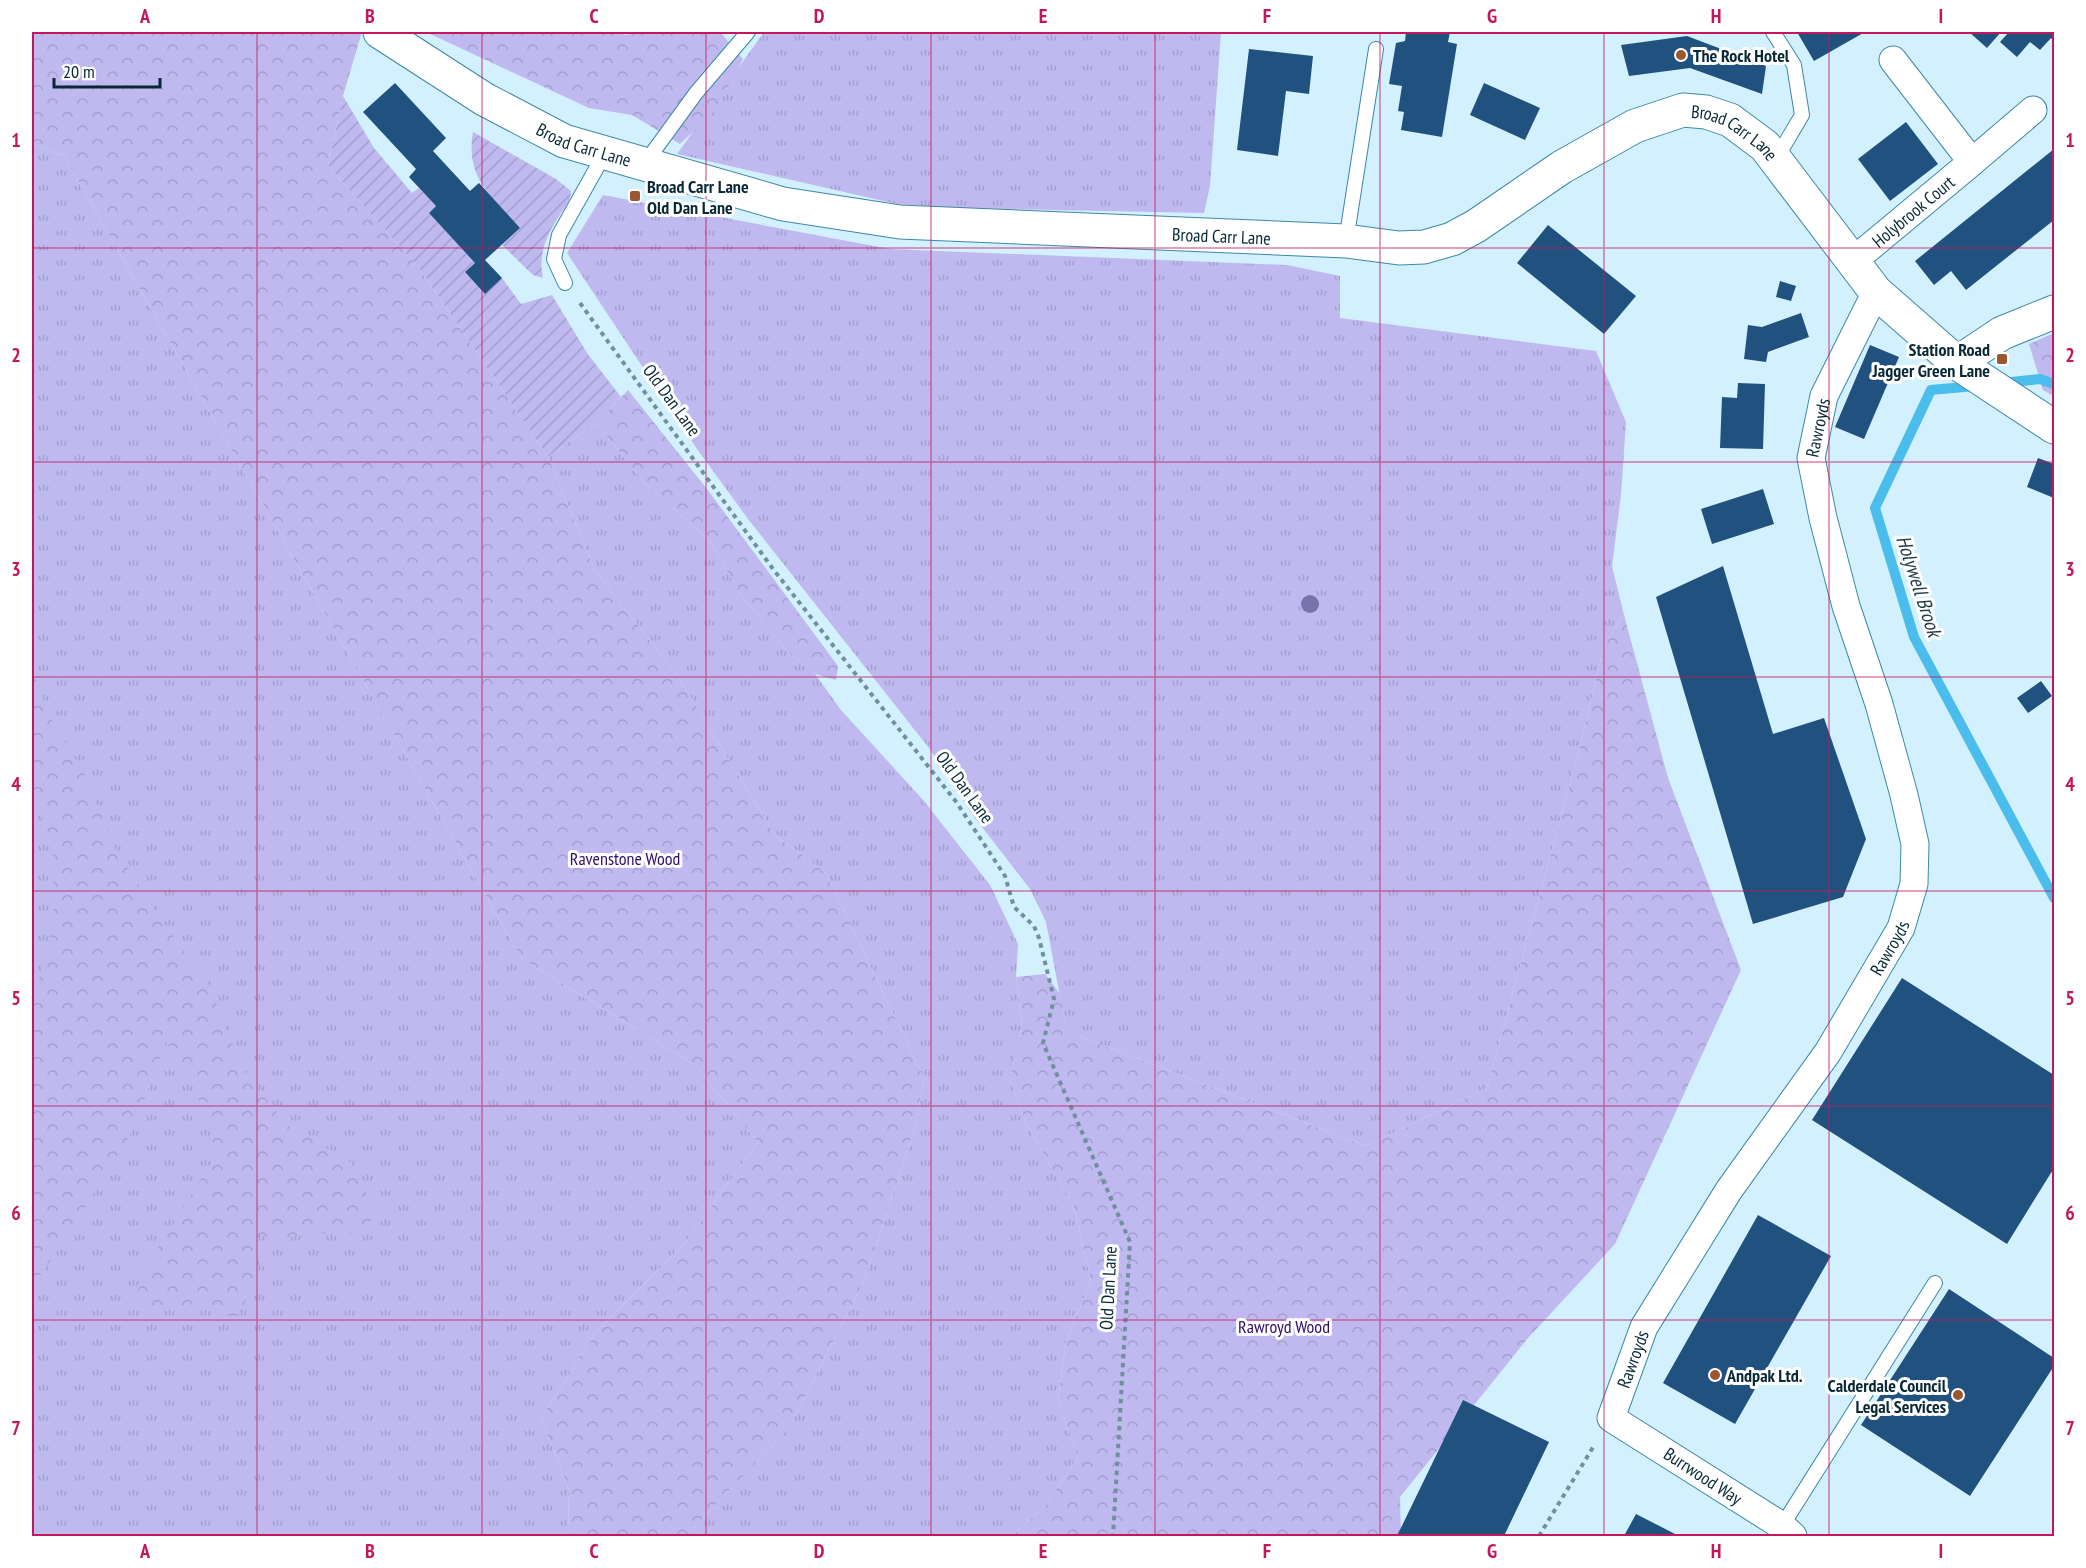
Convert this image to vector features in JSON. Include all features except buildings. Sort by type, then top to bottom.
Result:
[{"type":"street","name":"Broad Carr Lane","points":[[380,32],[524,122],[564,141],[783,204],[900,222],[1347,241],[1399,248],[1424,247],[1452,239],[1476,226],[1562,166],[1635,126],[1683,110],[1706,112],[1730,120],[1749,132],[1776,159],[1876,292],[1959,365],[2055,427]]},
{"type":"street","name":"Holybrook Court","points":[[1893,60],[1972,162]]},
{"type":"street","name":"Holybrook Court","points":[[1853,261],[2033,110]]},
{"type":"street","name":"Rawroyds","points":[[1611,1418],[1644,1326],[1729,1190],[1828,1052],[1900,928],[1914,884],[1915,844],[1904,795],[1879,704],[1846,606],[1823,518],[1811,458],[1824,396],[1876,292]]},
{"type":"street","points":[[1959,365],[2002,333],[2055,312]]},
{"type":"street","name":"Burrwood Way","points":[[1611,1418],[1787,1531]]},
{"type":"lane","points":[[644,165],[696,93],[748,32]]},
{"type":"lane","points":[[1773,32],[1794,65],[1802,115],[1776,159]]},
{"type":"lane","points":[[1347,241],[1376,49]]},
{"type":"lane","points":[[565,283],[554,259],[559,235],[605,153]]},
{"type":"lane","points":[[1787,1531],[1935,1283]]},
{"type":"path","name":"Old Dan Lane","points":[[565,283],[773,569],[957,803],[1005,876],[1014,907],[1034,926],[1054,999],[1043,1043],[1130,1242],[1113,1536]]},
{"type":"path","points":[[1539,1536],[1611,1418]]},
{"type":"green space","name":"Ravenstone Wood","points":[[32,32],[356,32],[361,35],[343,96],[328,166],[419,268],[548,457],[595,570],[679,678],[775,835],[826,873],[924,1078],[915,1128],[864,1281],[789,1428],[686,1536],[568,1536],[569,1490],[541,1418],[597,1331],[683,1245],[758,1142],[695,1065],[522,959],[64,156],[32,144]]},
{"type":"green space","points":[[426,32],[619,32],[625,35],[639,32],[720,32],[743,59],[716,110],[680,144],[632,115],[589,108]]},
{"type":"green space","points":[[764,32],[1221,32],[1210,186],[1204,213],[952,208],[897,204],[677,154]]},
{"type":"green space","points":[[343,96],[374,148],[412,193],[419,188],[436,206],[429,213],[475,263],[465,272],[484,293],[502,278],[521,304],[552,295],[587,353],[621,397],[596,423],[548,457],[419,268],[328,166]]},
{"type":"green space","points":[[473,132],[556,179],[571,191],[569,201],[550,231],[544,246],[543,278],[533,275],[502,245],[520,228],[483,186],[477,174],[473,162]]},
{"type":"green space","points":[[32,144],[64,156],[522,959],[695,1065],[758,1142],[683,1245],[597,1331],[541,1418],[569,1490],[568,1536],[32,1536]]},
{"type":"green space","points":[[603,195],[890,249],[1287,265],[1340,276],[1340,318],[1596,351],[1626,422],[1621,495],[1612,566],[1624,615],[1605,642],[1581,743],[1487,1088],[1366,1146],[1079,1036],[1065,1023],[1046,922],[1030,889],[972,814],[929,748],[748,519],[697,449],[567,253]]},
{"type":"green space","points":[[2054,333],[2054,396],[2043,390],[2029,344]]},
{"type":"green space","points":[[628,390],[707,489],[838,666],[836,680],[815,674],[787,651],[740,594],[711,542],[645,483],[596,423]]},
{"type":"green space","points":[[596,423],[645,483],[711,542],[740,594],[787,651],[815,674],[841,710],[924,801],[990,885],[1018,944],[1016,977],[1022,1024],[1010,1080],[1027,1125],[1074,1207],[1091,1281],[1066,1341],[1058,1400],[1078,1457],[1045,1506],[1012,1536],[686,1536],[789,1428],[864,1281],[915,1128],[924,1078],[826,873],[775,835],[679,678],[595,570],[548,457]]},
{"type":"green space","name":"Rawroyd Wood","points":[[1624,615],[1668,778],[1741,970],[1615,1244],[1528,1338],[1400,1497],[1401,1536],[1012,1536],[1045,1506],[1078,1457],[1058,1400],[1066,1341],[1091,1281],[1074,1207],[1027,1125],[1010,1080],[1022,1024],[1016,977],[1045,974],[1060,994],[1065,1023],[1079,1036],[1366,1146],[1487,1088],[1581,743],[1605,642]]},
{"type":"green space","points":[[32,670],[49,715],[84,773],[115,848],[162,921],[208,983],[243,1070],[287,1125],[350,1162],[378,1216],[346,1236],[313,1232],[283,1239],[259,1235],[259,1279],[235,1318],[206,1309],[155,1309],[133,1304],[146,1267],[217,1153],[191,1078],[166,1042],[134,1128],[79,1218],[32,1288],[32,1004],[54,924],[53,852],[32,786]]},
{"type":"waterway","name":"Holywell Brook","points":[[2003,383],[2040,379],[2054,384]]},
{"type":"waterway","name":"Holywell Brook","points":[[1975,386],[1931,390],[1875,508],[1914,637],[2054,898]]},
{"type":"place","name":"The Rock Hotel","points":[[1681,55]]},
{"type":"place","name":"Broad Carr Lane Old Dan Lane","points":[[635,196]]},
{"type":"place","name":"Station Road Jagger Green Lane","points":[[2002,359]]},
{"type":"place","name":"Andpak Ltd.","points":[[1715,1375]]},
{"type":"place","name":"Calderdale Council Legal Services","points":[[1958,1395]]}]
